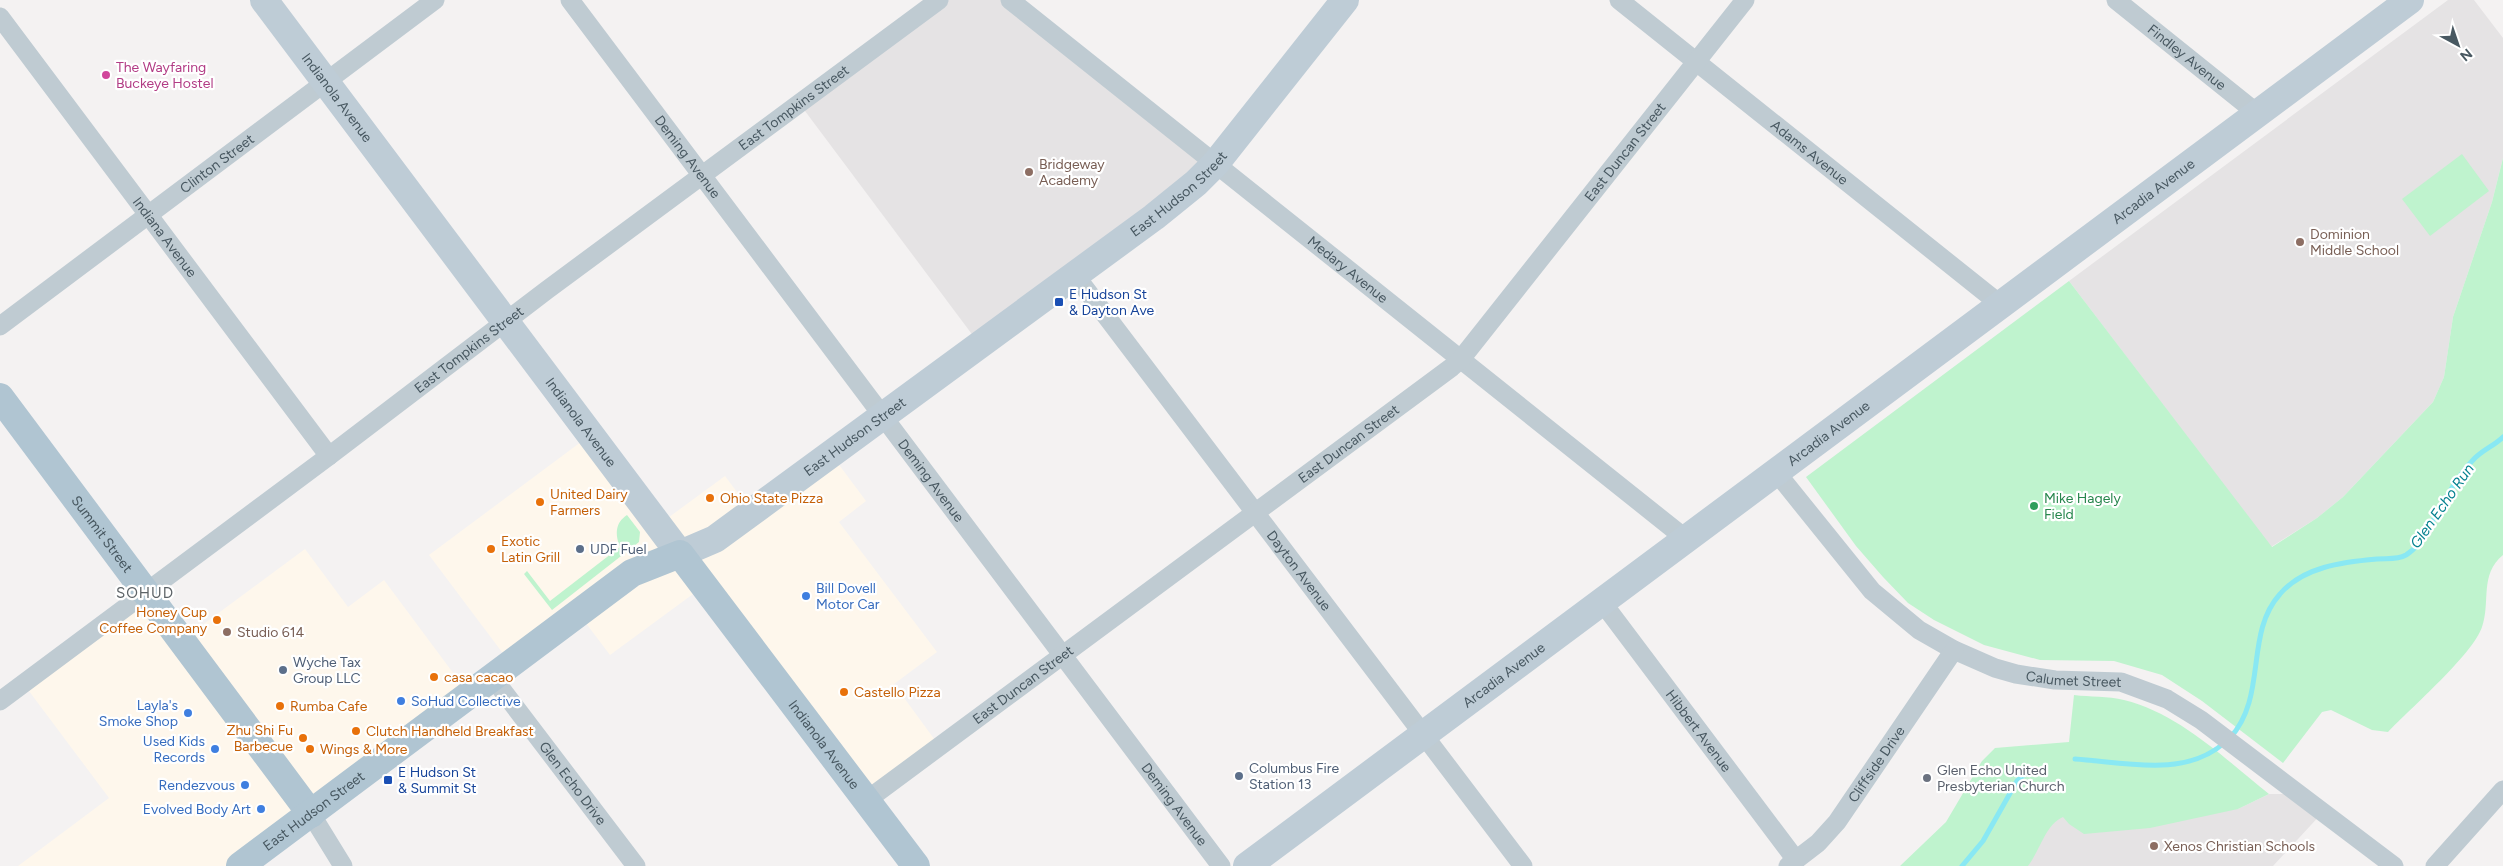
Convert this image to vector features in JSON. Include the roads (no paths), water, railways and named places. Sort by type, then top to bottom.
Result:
[{"type":"main road","name":"Summit Street","points":[[0,397],[311,814]]},
{"type":"main road","name":"East Hudson Street","points":[[240,866],[632,573],[680,554]]},
{"type":"main road","name":"Indianola Avenue","points":[[680,554],[916,866]]},
{"type":"street","name":"Indianola Avenue","points":[[264,0],[680,554]]},
{"type":"street","name":"Clinton Street","points":[[0,326],[435,0]]},
{"type":"street","name":"Deming Avenue","points":[[570,0],[1221,866]]},
{"type":"street","name":"East Tompkins Street","points":[[0,700],[329,456],[702,174],[939,0]]},
{"type":"street","name":"Medary Avenue","points":[[1010,0],[1686,539]]},
{"type":"street","name":"East Hudson Street","points":[[680,554],[715,539],[1176,200],[1216,163],[1346,0]]},
{"type":"street","name":"Adams Avenue","points":[[1619,0],[2001,305]]},
{"type":"street","name":"East Duncan Street","points":[[867,800],[1461,359],[1745,0]]},
{"type":"street","name":"Findley Avenue","points":[[2116,0],[2139,7],[2258,114]]},
{"type":"street","name":"Arcadia Avenue","points":[[1247,866],[2410,0]]},
{"type":"street","name":"Indiana Avenue","points":[[0,17],[329,456]]},
{"type":"street","name":"Dayton Avenue","points":[[1076,275],[1523,866]]},
{"type":"street","name":"Calumet Street","points":[[1776,472],[1872,591],[1919,630],[1954,650],[1995,668],[2016,674],[2055,680],[2104,680],[2142,688],[2167,699],[2201,720],[2394,866]]},
{"type":"street","name":"Hibbert Avenue","points":[[1602,602],[1792,863]]},
{"type":"street","name":"Cliffside Drive","points":[[1792,863],[1818,842],[1837,822],[1954,650]]},
{"type":"street","name":"Glen Echo Drive","points":[[493,678],[636,866]]},
{"type":"street","points":[[2435,866],[2503,790]]},
{"type":"street","name":"Summit Street","points":[[311,814],[343,866]]},
{"type":"waterway","name":"Glen Echo Run","points":[[2230,738],[2242,721],[2249,703],[2262,627],[2269,610],[2280,594],[2300,578],[2324,568],[2350,562],[2399,558],[2410,553],[2421,540],[2466,468],[2503,437]]},
{"type":"waterway","name":"Glen Echo Run","points":[[2075,759],[2133,764],[2172,764],[2191,761],[2208,754],[2224,743]]},
{"type":"waterway","name":"Glen Echo Run","points":[[1962,866],[1983,841],[2017,781],[2031,769]]},
{"type":"place","name":"The Wayfaring Buckeye Hostel","points":[[106,75]]},
{"type":"place","name":"Bridgeway Academy","points":[[1029,172]]},
{"type":"place","name":"Dominion Middle School","points":[[2300,242]]},
{"type":"place","name":"E Hudson St & Dayton Ave","points":[[1059,302]]},
{"type":"place","name":"Ohio State Pizza","points":[[710,498]]},
{"type":"place","name":"United Dairy Farmers","points":[[540,502]]},
{"type":"place","name":"Mike Hagely Field","points":[[2034,506]]},
{"type":"place","name":"Exotic Latin Grill","points":[[491,549]]},
{"type":"place","name":"UDF Fuel","points":[[580,549]]},
{"type":"place","name":"Bill Dovell Motor Car","points":[[806,596]]},
{"type":"place","name":"Honey Cup Coffee Company","points":[[217,620]]},
{"type":"place","name":"Studio 614","points":[[227,632]]},
{"type":"place","name":"Wyche Tax Group LLC","points":[[283,670]]},
{"type":"place","name":"casa cacao","points":[[434,677]]},
{"type":"place","name":"Castello Pizza","points":[[844,692]]},
{"type":"place","name":"SoHud Collective","points":[[401,701]]},
{"type":"place","name":"Rumba Cafe","points":[[280,706]]},
{"type":"place","name":"Layla's Smoke Shop","points":[[188,713]]},
{"type":"place","name":"Clutch Handheld Breakfast","points":[[356,731]]},
{"type":"place","name":"Zhu Shi Fu Barbecue","points":[[303,738]]},
{"type":"place","name":"Used Kids Records","points":[[215,749]]},
{"type":"place","name":"Wings & More","points":[[310,749]]},
{"type":"place","name":"Columbus Fire Station 13","points":[[1239,776]]},
{"type":"place","name":"Glen Echo United Presbyterian Church","points":[[1927,778]]},
{"type":"place","name":"E Hudson St & Summit St","points":[[388,780]]},
{"type":"place","name":"Rendezvous","points":[[245,785]]},
{"type":"place","name":"Evolved Body Art","points":[[261,809]]},
{"type":"place","name":"Xenos Christian Schools","points":[[2154,846]]},
{"type":"district","name":"SOHUD","points":[[145,593]]}]
